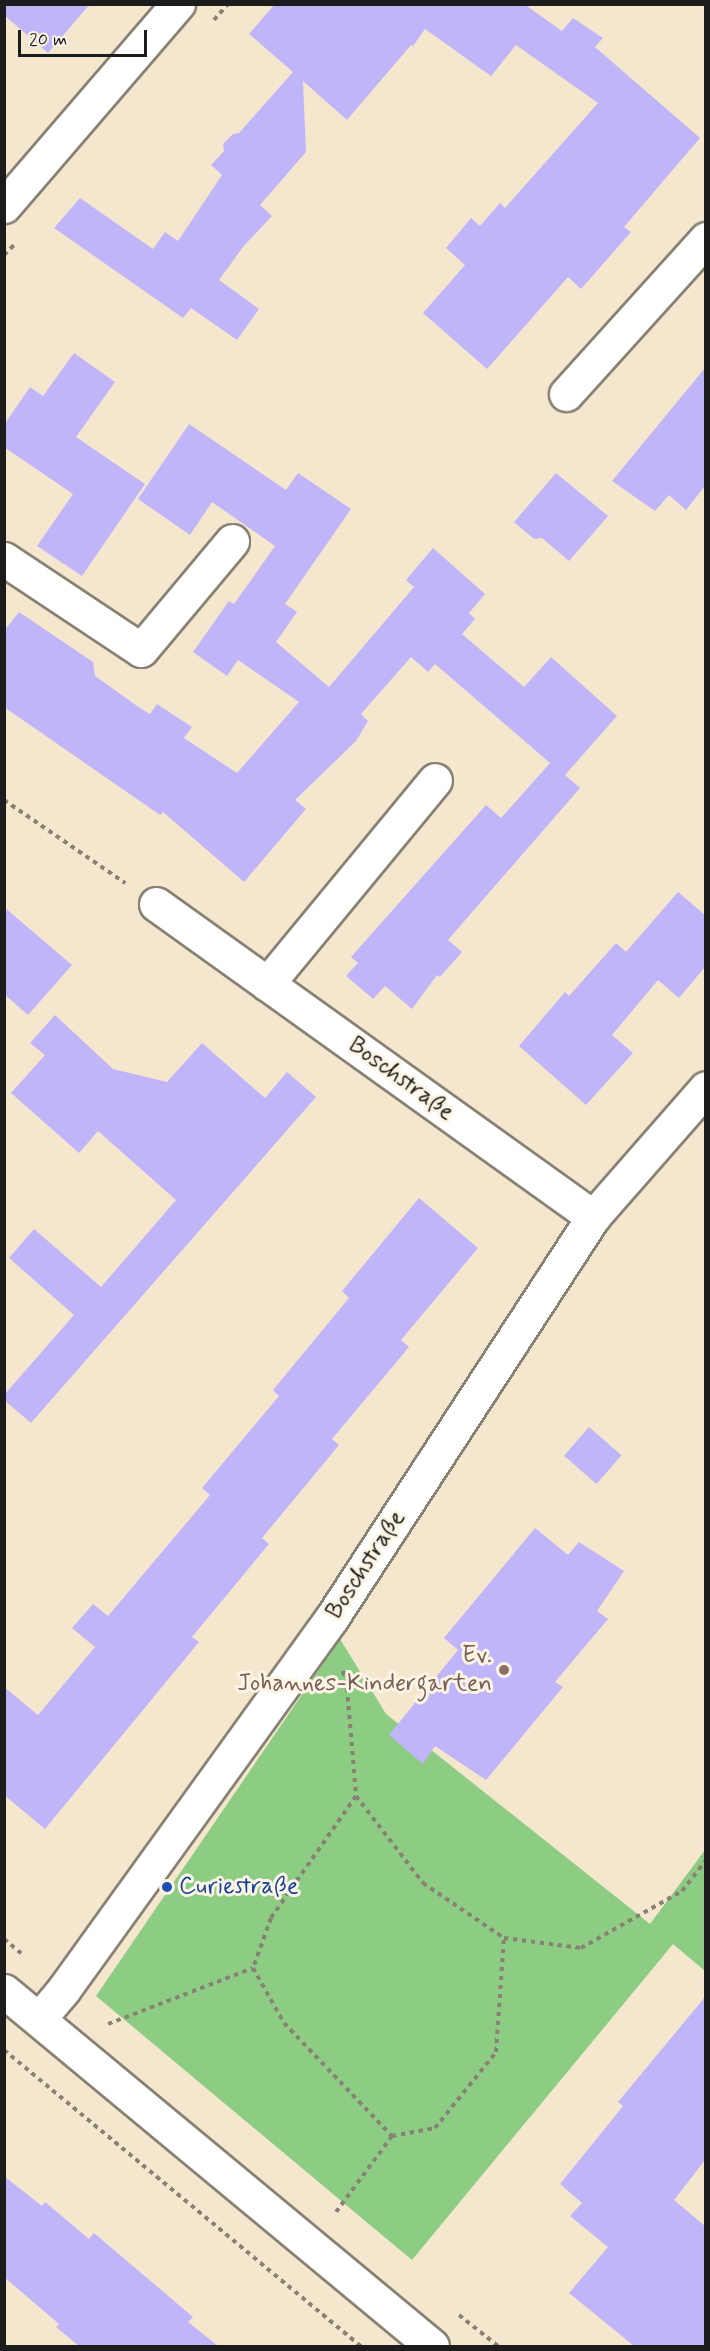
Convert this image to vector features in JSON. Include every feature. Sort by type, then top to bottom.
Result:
[{"type":"street","points":[[4,206],[178,4]]},
{"type":"street","points":[[566,394],[705,239]]},
{"type":"street","points":[[4,559],[141,650],[232,541]]},
{"type":"street","points":[[267,984],[435,780]]},
{"type":"street","name":"Boschstraße","points":[[156,904],[593,1217]]},
{"type":"street","name":"Boschstraße","points":[[39,2019],[64,1989],[331,1620],[593,1217],[705,1088]]},
{"type":"street","points":[[4,1991],[432,2346]]},
{"type":"path","points":[[4,800],[156,904]]},
{"type":"path","points":[[331,1620],[347,1688],[356,1796],[423,1883],[504,1938],[581,1948],[682,1891],[705,1860]]},
{"type":"path","points":[[108,2024],[253,1968],[271,1918],[356,1796]]},
{"type":"path","points":[[336,2212],[392,2136],[435,2128],[496,2052],[504,1938]]},
{"type":"path","points":[[253,1968],[284,2023],[392,2136]]},
{"type":"path","points":[[4,2050],[361,2346]]},
{"type":"green space","points":[[340,1639],[386,1714],[650,1924],[705,1850],[705,1971],[673,1944],[412,2260],[96,1996]]},
{"type":"building","points":[[4,4],[90,4],[48,53],[4,15]]},
{"type":"building","points":[[275,4],[524,4],[562,31],[573,18],[603,38],[595,47],[700,138],[624,227],[631,232],[581,289],[568,277],[487,369],[423,313],[465,265],[446,248],[471,218],[480,226],[500,203],[505,208],[598,103],[516,45],[491,76],[425,29],[413,46],[411,45],[347,120],[303,81],[306,152],[260,205],[272,216],[243,247],[219,280],[259,309],[237,340],[191,308],[183,318],[54,228],[80,198],[153,249],[165,232],[178,241],[222,175],[211,165],[224,151],[223,144],[233,134],[239,133],[293,72],[249,34]]},
{"type":"building","points":[[74,353],[115,382],[76,437],[145,484],[82,576],[37,546],[73,494],[4,447],[4,425],[30,387],[43,396]]},
{"type":"building","points":[[705,368],[705,486],[686,510],[669,495],[655,511],[612,481]]},
{"type":"building","points":[[189,424],[286,490],[298,473],[351,509],[285,604],[297,612],[276,642],[329,687],[414,587],[406,580],[433,548],[485,594],[469,613],[475,619],[462,634],[524,687],[551,657],[617,716],[565,775],[580,788],[448,940],[462,952],[440,977],[437,975],[412,1009],[385,986],[373,999],[346,976],[358,963],[351,957],[486,805],[501,818],[550,763],[435,664],[428,672],[411,657],[361,714],[368,721],[356,741],[295,800],[306,809],[244,882],[163,812],[160,815],[4,707],[4,631],[19,612],[93,662],[95,676],[140,708],[150,714],[157,704],[192,727],[184,738],[237,773],[299,702],[238,660],[227,676],[193,652],[229,601],[234,604],[275,546],[212,502],[190,535],[138,499]]},
{"type":"building","points":[[556,473],[608,516],[569,561],[542,538],[534,539],[514,522]]},
{"type":"building","points":[[678,892],[705,915],[705,967],[679,998],[658,980],[612,1035],[633,1053],[586,1105],[519,1046],[565,992],[569,996],[616,943],[626,952]]},
{"type":"building","points":[[4,907],[72,965],[28,1015],[4,994]]},
{"type":"building","points":[[55,1015],[113,1069],[167,1082],[202,1043],[265,1098],[287,1072],[316,1097],[31,1423],[4,1400],[4,1395],[74,1315],[9,1258],[34,1229],[101,1287],[176,1200],[98,1131],[79,1153],[11,1093],[45,1055],[30,1043]]},
{"type":"building","points":[[419,1198],[478,1248],[401,1340],[409,1347],[332,1439],[339,1445],[262,1538],[269,1544],[192,1637],[199,1642],[45,1829],[4,1795],[4,1687],[38,1715],[95,1647],[72,1628],[93,1604],[108,1616],[210,1495],[202,1488],[279,1396],[273,1390],[349,1298],[342,1291]]},
{"type":"building","points":[[589,1427],[621,1455],[597,1484],[564,1456]]},
{"type":"building","name":"Ev. Johannes-Kindergarten","points":[[535,1528],[568,1555],[579,1542],[624,1571],[597,1611],[608,1619],[555,1682],[563,1687],[486,1780],[435,1746],[423,1764],[389,1735],[458,1650],[444,1638]]},
{"type":"building","points":[[705,1997],[705,2160],[674,2200],[705,2226],[705,2346],[634,2346],[569,2293],[608,2247],[570,2216],[582,2203],[560,2184],[623,2106],[618,2102]]},
{"type":"building","points":[[4,2176],[42,2206],[45,2202],[89,2239],[94,2233],[193,2317],[188,2322],[218,2346],[79,2346],[56,2327],[59,2324],[4,2277]]},
{"type":"place","name":"Ev. Johannes-Kindergarten","points":[[504,1670]]},
{"type":"place","name":"Curiestraße","points":[[167,1887]]}]
